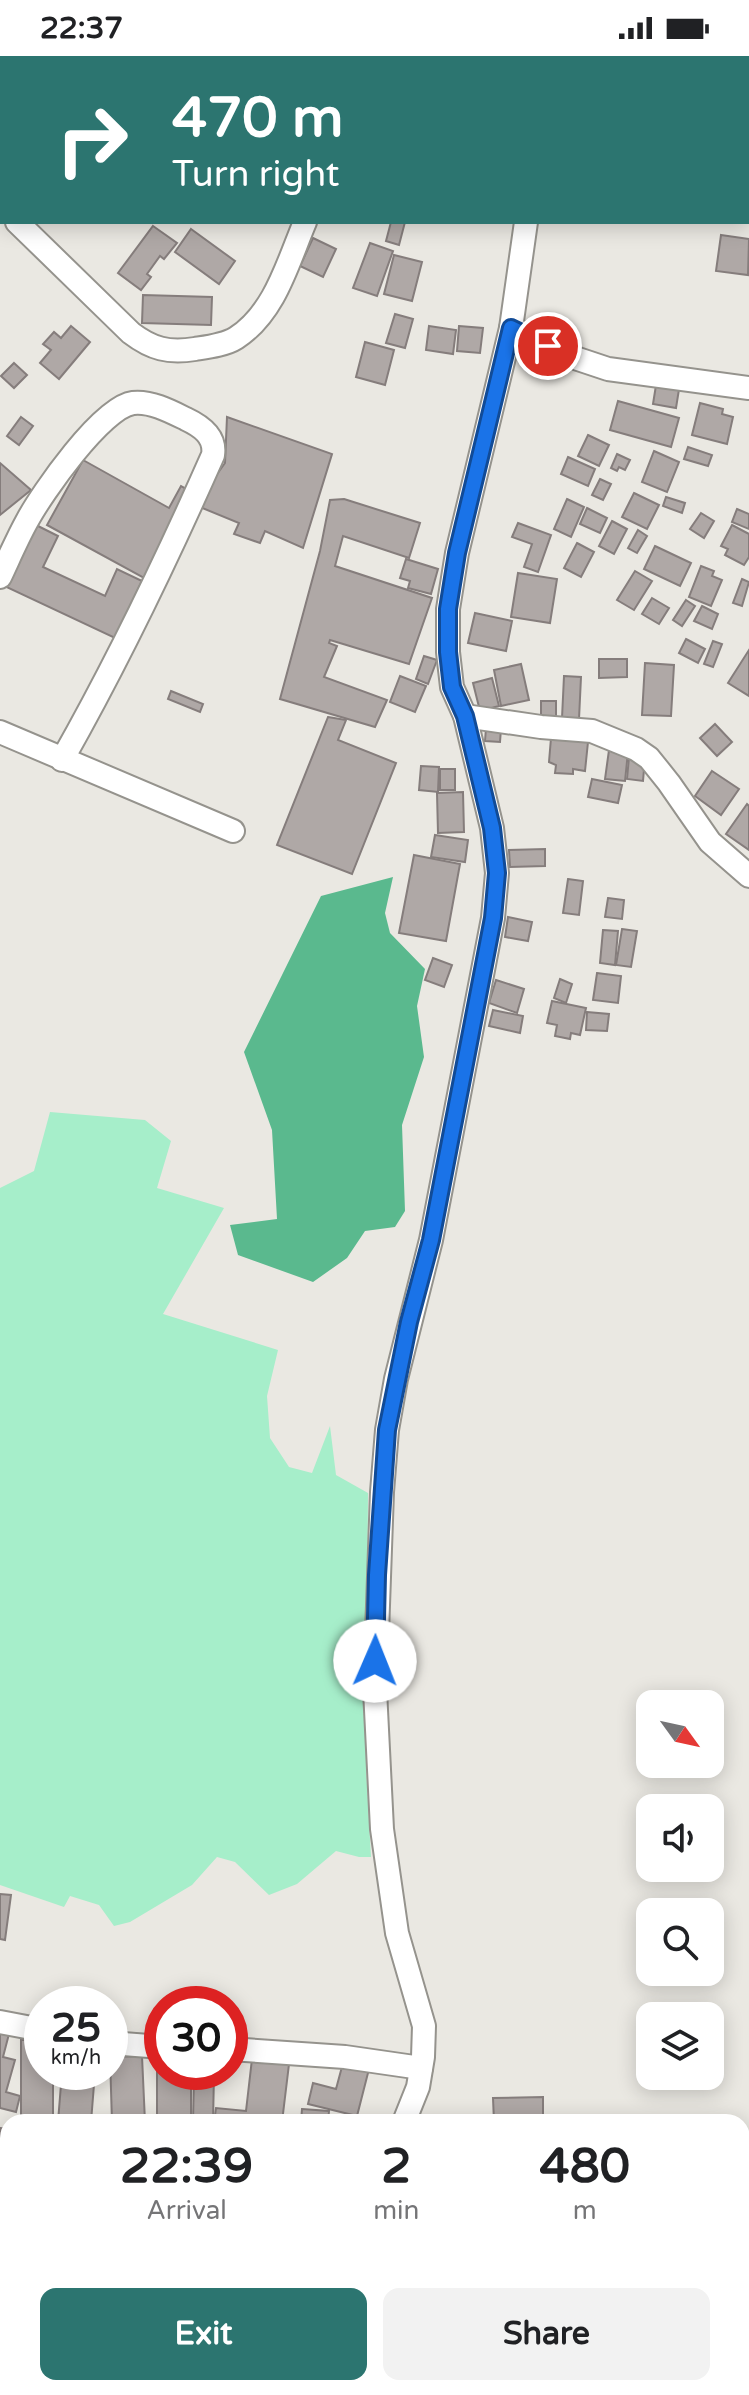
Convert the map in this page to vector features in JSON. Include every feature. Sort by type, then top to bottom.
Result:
[{"type":"street","points":[[19,224],[131,333],[150,347],[182,351],[235,340],[255,323],[269,305],[304,224]]},
{"type":"street","points":[[407,2114],[418,2087],[424,2026],[397,1933],[382,1829],[375,1690],[377,1575],[387,1430],[409,1322],[431,1240],[493,918],[497,873],[492,828],[465,716],[452,687],[448,609],[457,553],[511,328],[526,224]]},
{"type":"street","points":[[511,328],[578,359],[608,369],[749,388]]},
{"type":"street","points":[[0,577],[47,487],[103,419],[119,408],[131,403],[161,408],[199,425],[210,437],[213,455],[163,565],[109,678],[62,760]]},
{"type":"street","points":[[465,716],[592,731],[636,749],[649,758],[669,783],[710,842],[749,876]]},
{"type":"street","points":[[0,732],[233,831]]},
{"type":"street","points":[[0,2022],[24,2027]]},
{"type":"street","points":[[248,2050],[345,2057],[421,2068]]},
{"type":"green space","points":[[393,877],[385,913],[390,933],[425,969],[417,1006],[424,1057],[402,1125],[405,1211],[395,1227],[365,1231],[347,1258],[313,1282],[238,1255],[230,1225],[277,1219],[272,1130],[244,1052],[321,896]]},
{"type":"green space","points":[[50,1112],[145,1120],[171,1141],[157,1188],[224,1208],[163,1314],[278,1350],[267,1396],[270,1438],[289,1467],[312,1473],[330,1426],[336,1475],[368,1493],[366,1767],[371,1857],[336,1851],[297,1884],[269,1895],[235,1862],[217,1857],[192,1885],[130,1922],[114,1926],[99,1905],[70,1896],[64,1907],[0,1885],[0,1188],[34,1171]]},
{"type":"building","points":[[390,224],[404,224],[399,245],[386,241]]},
{"type":"building","points":[[153,226],[177,243],[164,259],[160,256],[147,274],[151,277],[141,290],[118,273]]},
{"type":"building","points":[[191,229],[235,261],[219,284],[175,252]]},
{"type":"building","points":[[721,235],[749,239],[748,275],[716,271]]},
{"type":"building","points":[[313,238],[336,249],[323,277],[300,266]]},
{"type":"building","points":[[370,243],[393,251],[377,296],[353,288]]},
{"type":"building","points":[[394,255],[422,262],[412,301],[384,294]]},
{"type":"building","points":[[143,295],[212,297],[211,325],[142,323]]},
{"type":"building","points":[[395,314],[413,319],[405,348],[386,343]]},
{"type":"building","points":[[71,326],[90,342],[59,379],[40,363],[51,350],[43,344],[54,332],[61,338]]},
{"type":"building","points":[[429,326],[456,330],[453,354],[426,350]]},
{"type":"building","points":[[459,326],[483,328],[480,353],[457,351]]},
{"type":"building","points":[[365,342],[394,350],[385,385],[356,377]]},
{"type":"building","points":[[14,363],[27,375],[14,388],[1,376]]},
{"type":"building","points":[[657,379],[680,383],[676,408],[653,404]]},
{"type":"building","points":[[618,401],[679,418],[671,447],[610,430]]},
{"type":"building","points":[[700,403],[723,409],[722,414],[733,417],[727,444],[692,435]]},
{"type":"building","points":[[21,417],[33,426],[19,445],[7,436]]},
{"type":"building","points":[[227,417],[332,454],[303,548],[265,531],[260,543],[234,534],[239,523],[195,505],[225,463]]},
{"type":"building","points":[[588,435],[609,445],[599,466],[578,456]]},
{"type":"building","points":[[688,447],[712,455],[708,466],[684,459]]},
{"type":"building","points":[[654,451],[679,462],[667,492],[642,482]]},
{"type":"building","points":[[617,454],[630,460],[625,470],[611,468]]},
{"type":"building","points":[[568,457],[595,469],[588,486],[561,474]]},
{"type":"building","points":[[83,460],[169,508],[181,486],[192,492],[144,578],[47,525]]},
{"type":"building","points":[[0,463],[31,490],[0,515]]},
{"type":"building","points":[[600,479],[611,484],[603,500],[592,495]]},
{"type":"building","points":[[634,493],[659,505],[647,529],[622,517]]},
{"type":"building","points":[[666,497],[685,503],[682,513],[663,506]]},
{"type":"building","points":[[344,499],[420,523],[409,558],[343,536],[335,566],[432,598],[409,664],[330,640],[329,643],[337,646],[324,677],[387,700],[375,727],[280,699],[320,551],[330,500]]},
{"type":"building","points":[[567,499],[584,507],[571,537],[554,529]]},
{"type":"building","points":[[587,508],[607,518],[600,533],[580,524]]},
{"type":"building","points":[[737,509],[749,514],[749,529],[732,522]]},
{"type":"building","points":[[701,513],[714,521],[704,538],[690,529]]},
{"type":"building","points":[[612,521],[627,529],[614,554],[599,546]]},
{"type":"building","points":[[30,522],[58,536],[43,567],[105,596],[117,569],[142,581],[115,638],[0,584]]},
{"type":"building","points":[[518,523],[551,535],[538,572],[524,567],[532,544],[512,537]]},
{"type":"building","points":[[732,525],[749,534],[749,557],[744,565],[725,555],[728,549],[721,546]]},
{"type":"building","points":[[638,530],[647,536],[637,553],[628,548]]},
{"type":"building","points":[[577,543],[594,552],[581,577],[564,568]]},
{"type":"building","points":[[655,546],[691,563],[680,586],[644,569]]},
{"type":"building","points":[[406,559],[438,569],[431,594],[408,588],[410,581],[400,578]]},
{"type":"building","points":[[701,566],[714,571],[712,576],[722,580],[711,606],[689,597]]},
{"type":"building","points":[[635,571],[652,581],[634,610],[617,600]]},
{"type":"building","points":[[518,573],[557,579],[550,623],[511,617]]},
{"type":"building","points":[[742,579],[749,582],[742,606],[733,603]]},
{"type":"building","points":[[652,598],[669,608],[659,624],[642,614]]},
{"type":"building","points":[[686,600],[695,606],[682,626],[673,620]]},
{"type":"building","points":[[702,606],[718,614],[712,629],[694,621]]},
{"type":"building","points":[[475,613],[512,621],[506,651],[468,643]]},
{"type":"building","points":[[686,639],[705,649],[698,663],[679,653]]},
{"type":"building","points":[[713,641],[722,644],[713,667],[704,664]]},
{"type":"building","points":[[749,650],[749,696],[728,683]]},
{"type":"building","points":[[424,656],[437,660],[428,684],[416,679]]},
{"type":"building","points":[[599,659],[627,659],[627,677],[599,678]]},
{"type":"building","points":[[645,663],[674,665],[671,716],[642,715]]},
{"type":"building","points":[[521,664],[529,700],[501,706],[494,670]]},
{"type":"building","points":[[400,676],[426,686],[415,712],[390,702]]},
{"type":"building","points":[[564,676],[581,677],[579,719],[562,718]]},
{"type":"building","points":[[492,678],[499,706],[480,711],[473,683]]},
{"type":"building","points":[[171,691],[203,704],[200,712],[168,699]]},
{"type":"building","points":[[541,701],[556,701],[556,718],[541,717]]},
{"type":"building","points":[[328,717],[346,720],[338,740],[396,763],[352,874],[277,845]]},
{"type":"building","points":[[715,724],[732,742],[717,756],[700,738]]},
{"type":"building","points":[[486,728],[501,729],[500,742],[485,741]]},
{"type":"building","points":[[551,738],[588,742],[585,771],[573,769],[573,774],[555,773],[556,765],[549,762]]},
{"type":"building","points":[[609,750],[628,752],[625,781],[605,779]]},
{"type":"building","points":[[629,757],[645,758],[643,781],[627,779]]},
{"type":"building","points":[[421,766],[439,767],[438,792],[419,790]]},
{"type":"building","points":[[440,769],[455,769],[455,790],[440,790]]},
{"type":"building","points":[[712,771],[739,789],[721,815],[695,796]]},
{"type":"building","points":[[592,779],[622,785],[618,803],[588,797]]},
{"type":"building","points":[[463,792],[464,832],[438,833],[437,793]]},
{"type":"building","points":[[747,804],[749,806],[749,850],[726,834]]},
{"type":"building","points":[[435,835],[468,840],[465,862],[431,857]]},
{"type":"building","points":[[545,849],[545,866],[510,867],[509,850]]},
{"type":"building","points":[[414,855],[460,864],[446,941],[399,933]]},
{"type":"building","points":[[568,879],[583,881],[579,915],[563,913]]},
{"type":"building","points":[[608,898],[624,900],[622,919],[605,917]]},
{"type":"building","points":[[508,917],[532,922],[528,941],[505,937]]},
{"type":"building","points":[[622,929],[637,931],[631,967],[616,965]]},
{"type":"building","points":[[603,930],[618,931],[615,965],[600,963]]},
{"type":"building","points":[[433,958],[452,965],[444,987],[425,980]]},
{"type":"building","points":[[597,973],[621,976],[618,1003],[593,1000]]},
{"type":"building","points":[[560,979],[572,984],[566,1003],[554,998]]},
{"type":"building","points":[[496,980],[524,989],[517,1013],[489,1003]]},
{"type":"building","points":[[552,1001],[586,1008],[580,1035],[571,1033],[570,1039],[555,1036],[557,1025],[547,1023]]},
{"type":"building","points":[[493,1010],[523,1016],[520,1033],[489,1026]]},
{"type":"building","points":[[587,1012],[609,1014],[607,1031],[586,1030]]},
{"type":"building","points":[[0,1894],[11,1895],[5,1940],[0,1939]]},
{"type":"building","points":[[0,2031],[9,2034],[3,2057],[15,2060],[6,2092],[20,2096],[16,2112],[0,2108]]},
{"type":"building","points":[[21,2040],[24,2040],[24,2090],[53,2090],[53,2114],[21,2114]]},
{"type":"building","points":[[128,2056],[142,2056],[145,2114],[112,2114],[111,2090],[128,2090]]},
{"type":"building","points":[[252,2059],[289,2064],[283,2114],[215,2114],[216,2108],[246,2111]]},
{"type":"building","points":[[343,2063],[369,2069],[358,2114],[308,2104],[313,2083],[336,2089]]},
{"type":"building","points":[[61,2090],[94,2090],[92,2114],[59,2114]]},
{"type":"building","points":[[157,2090],[191,2090],[191,2114],[157,2114]]},
{"type":"building","points":[[194,2090],[214,2090],[213,2114],[193,2114]]},
{"type":"building","points":[[543,2097],[543,2114],[494,2114],[493,2098]]},
{"type":"building","points":[[302,2109],[329,2111],[329,2114],[302,2114]]},
{"type":"route","points":[[375,1661],[377,1575],[387,1430],[409,1322],[431,1240],[493,918],[497,873],[492,828],[465,716],[452,687],[448,609],[457,553],[511,328],[548,346]]}]
